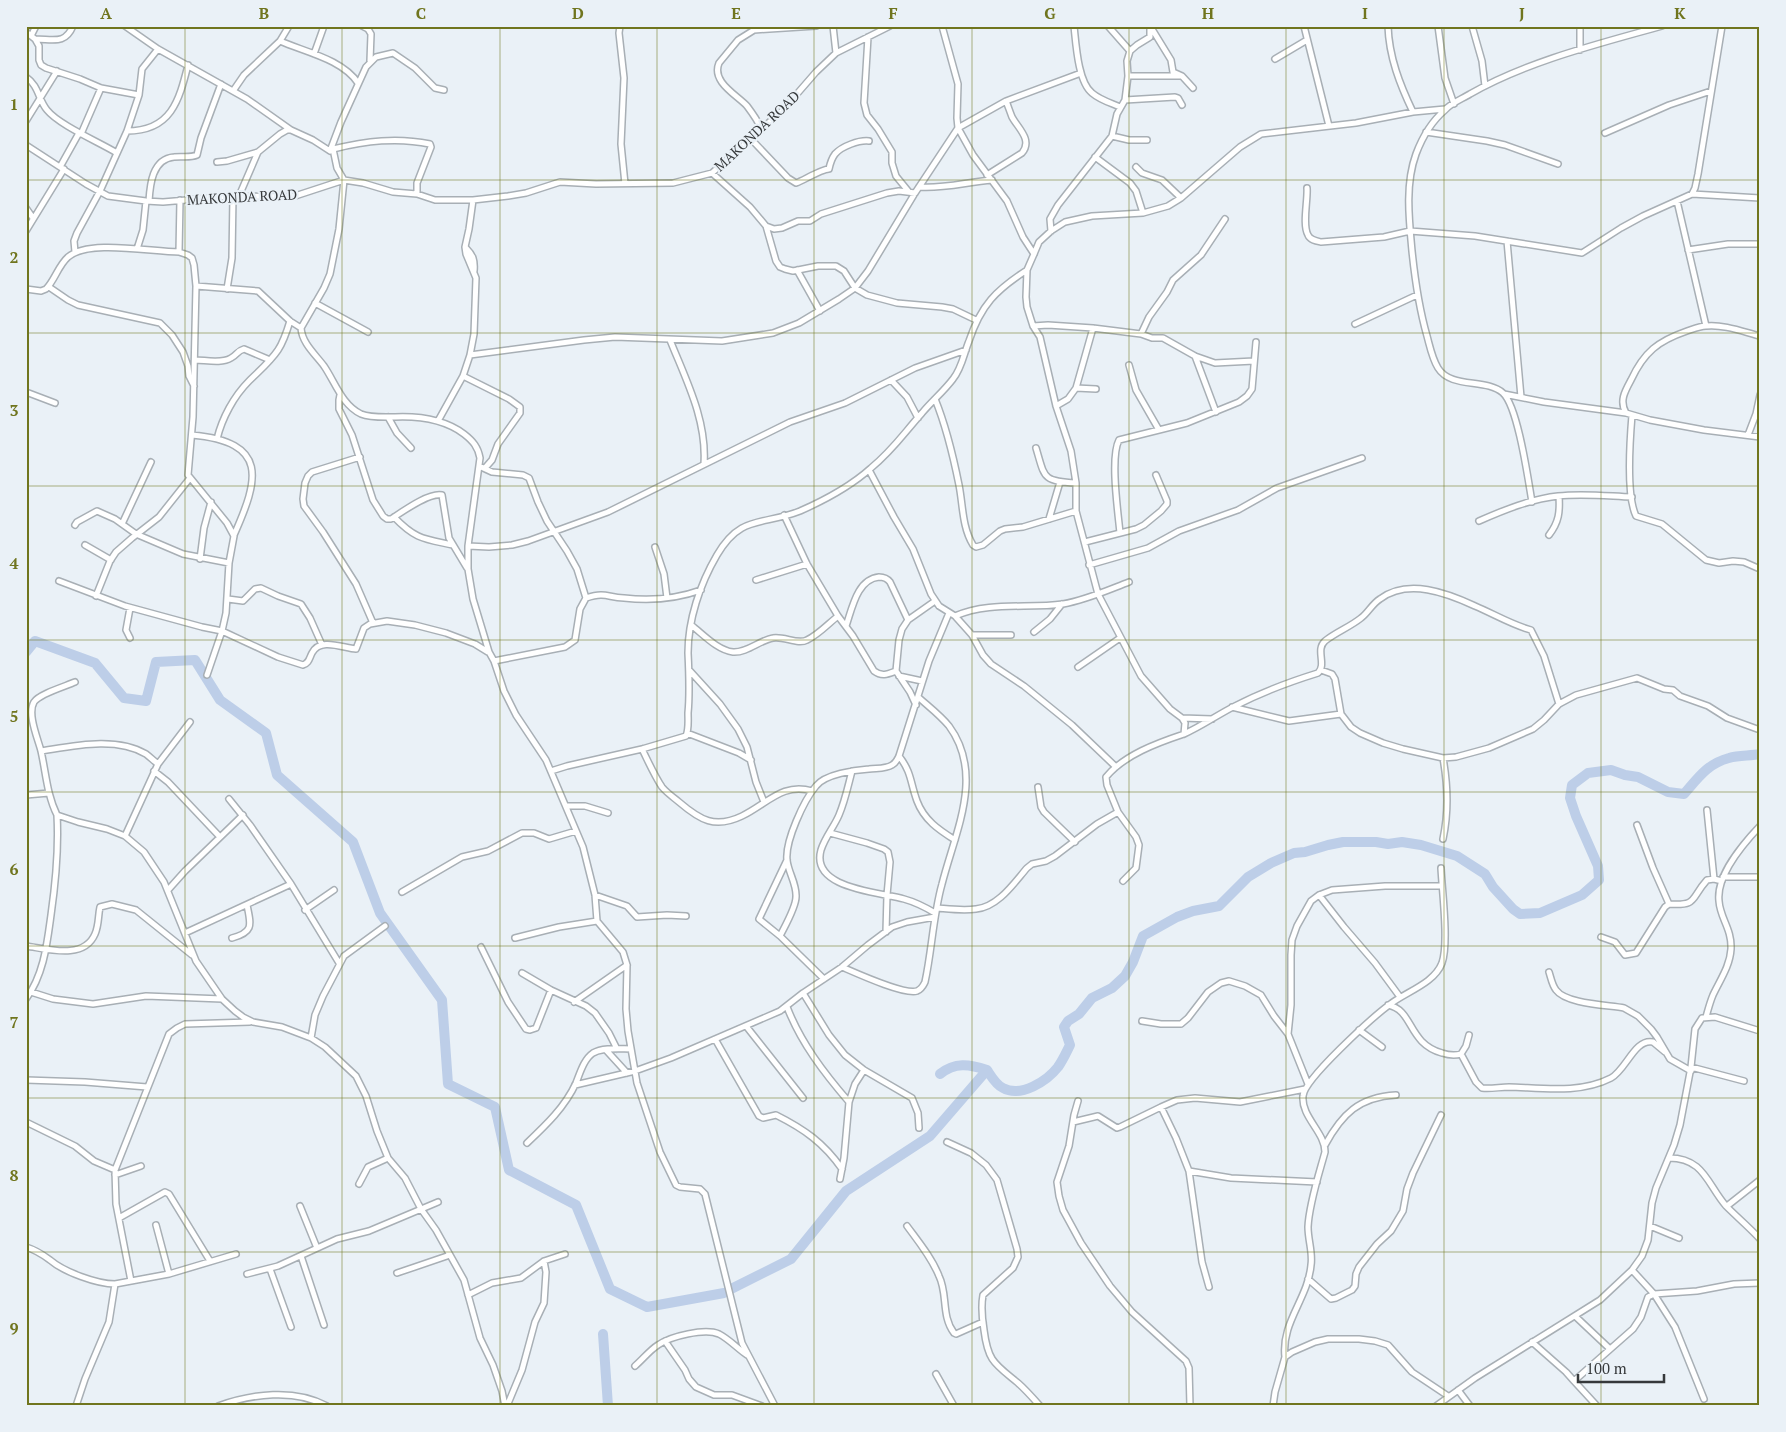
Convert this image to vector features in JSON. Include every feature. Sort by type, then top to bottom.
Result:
[{"type":"street","points":[[31,35],[36,26]]},
{"type":"street","points":[[31,35],[59,40],[66,38],[73,26]]},
{"type":"street","points":[[125,26],[158,49],[233,91],[291,130],[332,150],[374,141],[396,140],[430,144],[431,147],[417,184],[417,194]]},
{"type":"street","points":[[233,91],[244,75],[280,41],[289,26]]},
{"type":"street","points":[[314,54],[324,26]]},
{"type":"street","points":[[362,26],[368,29],[371,34],[370,61],[358,83],[332,150],[337,168],[344,180],[342,208],[330,274],[301,328],[303,339],[328,373],[340,395],[350,406],[362,414],[422,418],[438,421],[455,427],[473,442],[479,451],[482,467],[468,546],[468,569],[473,599],[489,652],[504,691],[516,715],[533,738],[551,771],[583,847],[595,895],[597,921],[623,952],[626,965],[626,1009],[635,1071],[660,1152],[676,1185],[680,1188],[700,1189],[705,1194],[742,1343],[775,1406]]},
{"type":"street","points":[[620,26],[618,33],[624,78],[621,144],[625,184]]},
{"type":"street","points":[[762,130],[745,104],[723,84],[718,74],[718,65],[732,46],[754,30],[816,26]]},
{"type":"street","points":[[833,26],[836,53]]},
{"type":"street","name":"MAKONDA ROAD","points":[[26,145],[100,191],[116,198],[147,201],[233,196],[292,197],[344,180],[363,183],[393,192],[417,194],[435,200],[473,200],[526,193],[560,182],[673,183],[712,173],[783,110],[816,72],[836,53],[890,26]]},
{"type":"street","points":[[942,26],[958,84],[958,128],[972,156],[1007,201],[1023,237],[1034,254]]},
{"type":"street","points":[[1074,26],[1081,73],[1085,86],[1092,93],[1120,107]]},
{"type":"street","points":[[1108,26],[1130,51]]},
{"type":"street","points":[[1051,231],[1052,216],[1068,191],[1112,136],[1120,107],[1125,100],[1128,76],[1127,60],[1130,51],[1150,38],[1150,26]]},
{"type":"street","points":[[1150,26],[1170,60],[1173,72],[1182,76],[1193,88]]},
{"type":"street","points":[[1304,26],[1329,126]]},
{"type":"street","points":[[1388,26],[1392,60],[1404,94],[1413,112]]},
{"type":"street","points":[[1438,26],[1445,78],[1454,104]]},
{"type":"street","points":[[1472,26],[1481,55],[1484,86]]},
{"type":"street","points":[[1580,26],[1580,50]]},
{"type":"street","points":[[1662,26],[1560,56],[1484,86],[1445,109],[1426,132],[1416,153],[1410,174],[1408,203],[1417,295],[1432,355],[1439,370],[1446,376],[1494,388],[1504,394],[1626,412],[1632,415],[1704,430],[1760,437]]},
{"type":"street","points":[[1692,194],[1698,174],[1722,26]]},
{"type":"street","points":[[31,35],[39,46],[41,65],[101,88],[139,95]]},
{"type":"street","points":[[868,37],[864,103],[868,115],[892,152],[892,163],[896,176],[909,192]]},
{"type":"street","points":[[1275,59],[1307,40]]},
{"type":"street","points":[[280,41],[314,54],[349,72],[358,83]]},
{"type":"street","points":[[75,252],[74,241],[77,233],[100,191],[127,131],[139,95],[142,69],[158,49]]},
{"type":"street","points":[[370,61],[393,53],[415,68],[435,88],[444,90]]},
{"type":"street","points":[[127,131],[141,130],[164,120],[177,98],[188,65]]},
{"type":"street","points":[[26,122],[57,71]]},
{"type":"street","points":[[470,355],[615,337],[722,341],[773,333],[799,323],[854,288],[868,272],[915,193],[958,128],[1006,101],[1081,73]]},
{"type":"street","points":[[1128,76],[1182,76]]},
{"type":"street","points":[[26,78],[34,83],[48,111],[80,133],[118,153]]},
{"type":"street","points":[[137,249],[154,172],[170,157],[198,155],[201,138],[221,84]]},
{"type":"street","points":[[26,230],[62,168],[101,88]]},
{"type":"street","points":[[1605,133],[1669,104],[1711,91]]},
{"type":"street","points":[[1125,100],[1175,97],[1178,98],[1182,105]]},
{"type":"street","points":[[919,187],[943,187],[989,178],[1022,153],[1026,142],[1023,132],[1013,118],[1006,101]]},
{"type":"street","points":[[1184,734],[1186,725],[1182,718],[1170,709],[1141,676],[1098,594],[1076,511],[1076,483],[1071,451],[1056,406],[1040,337],[1033,326],[1026,297],[1027,270],[1039,242],[1065,222],[1080,218],[1143,212],[1168,206],[1181,198],[1240,147],[1261,134],[1445,109]]},
{"type":"street","points":[[216,162],[227,161],[258,152],[280,134],[291,130]]},
{"type":"street","points":[[1426,132],[1505,145],[1558,164]]},
{"type":"street","points":[[1112,136],[1129,140],[1147,140]]},
{"type":"street","points":[[751,140],[788,178],[796,183],[825,169],[829,169],[834,155],[840,150],[862,141],[869,141]]},
{"type":"street","points":[[239,196],[258,152]]},
{"type":"street","points":[[1095,157],[1130,183],[1136,191],[1143,212]]},
{"type":"street","points":[[1136,166],[1142,172],[1162,180],[1181,198]]},
{"type":"street","points":[[712,173],[750,207],[766,226],[776,261],[780,267],[790,270],[818,266],[840,267],[854,288],[867,295],[880,300],[948,308],[976,320]]},
{"type":"street","points":[[1307,188],[1308,202],[1305,220],[1307,235],[1312,240],[1321,242],[1376,238],[1410,231],[1467,235],[1582,253],[1620,228],[1692,194],[1760,198]]},
{"type":"street","points":[[766,226],[774,229],[782,228],[798,221],[810,221],[821,214],[887,193],[915,193]]},
{"type":"street","points":[[227,289],[232,258],[233,196]]},
{"type":"street","points":[[179,252],[180,200]]},
{"type":"street","points":[[438,421],[463,376],[470,355],[475,320],[475,262],[473,256],[465,247],[470,230],[473,200]]},
{"type":"street","points":[[1677,201],[1706,326]]},
{"type":"street","points":[[26,208],[33,218]]},
{"type":"street","points":[[1141,334],[1149,317],[1173,280],[1200,255],[1225,219]]},
{"type":"street","points":[[1507,241],[1521,397]]},
{"type":"street","points":[[1688,250],[1728,244],[1760,244]]},
{"type":"street","points":[[26,289],[42,291],[49,287],[66,258],[75,252],[103,248],[137,249],[179,252],[192,258],[196,286],[195,360],[192,436],[188,475],[232,529],[234,536]]},
{"type":"street","points":[[797,270],[820,311]]},
{"type":"street","points":[[551,771],[642,749],[667,740],[684,738],[687,733],[690,626],[701,590],[716,557],[725,543],[736,531],[746,525],[798,511],[827,497],[869,470],[890,452],[954,379],[976,320],[989,301],[1002,288],[1027,270]]},
{"type":"street","points":[[196,286],[258,291],[290,321],[301,328]]},
{"type":"street","points":[[49,287],[78,305],[160,323],[172,335],[182,352],[194,386]]},
{"type":"street","points":[[1355,324],[1394,304],[1417,295]]},
{"type":"street","points":[[315,303],[368,332]]},
{"type":"street","points":[[217,439],[222,423],[240,392],[270,360],[283,341],[290,321]]},
{"type":"street","points":[[1033,326],[1093,328],[1141,334],[1152,338],[1162,338],[1195,356],[1215,363],[1254,361]]},
{"type":"street","points":[[1626,412],[1622,404],[1623,396],[1638,366],[1649,351],[1662,342],[1674,336],[1706,326],[1726,328],[1760,336]]},
{"type":"street","points":[[1056,406],[1068,399],[1076,388],[1093,328]]},
{"type":"street","points":[[670,340],[700,416],[704,436],[704,464]]},
{"type":"street","points":[[1120,534],[1115,464],[1118,442],[1121,438],[1187,423],[1239,402],[1247,396],[1252,388],[1256,342]]},
{"type":"street","points":[[195,360],[228,360],[237,352],[244,350],[270,360]]},
{"type":"street","points":[[468,546],[512,545],[608,512],[790,422],[845,402],[924,365],[966,350]]},
{"type":"street","points":[[1195,356],[1216,412]]},
{"type":"street","points":[[1129,366],[1135,388],[1158,430]]},
{"type":"street","points":[[463,376],[509,399],[520,408],[520,413],[498,444],[492,460],[482,467]]},
{"type":"street","points":[[891,380],[907,397],[918,418]]},
{"type":"street","points":[[1076,388],[1096,389]]},
{"type":"street","points":[[26,392],[56,403]]},
{"type":"street","points":[[1504,394],[1511,405],[1526,467],[1532,502]]},
{"type":"street","points":[[340,395],[339,409],[352,435],[377,508],[383,516],[391,519],[419,502],[435,495],[442,495],[450,538],[468,569]]},
{"type":"street","points":[[1748,435],[1756,414],[1760,395]]},
{"type":"street","points":[[935,399],[948,438],[959,487],[963,516],[973,545],[976,547],[983,545],[1005,529],[1023,527],[1076,511]]},
{"type":"street","points":[[1632,415],[1630,464],[1632,497],[1636,516],[1662,524],[1706,560],[1719,563],[1744,562],[1760,568]]},
{"type":"street","points":[[388,417],[397,433],[410,448]]},
{"type":"street","points":[[192,436],[217,439],[240,448],[250,460],[253,473],[251,495],[234,536],[229,563],[228,599],[222,631],[207,674]]},
{"type":"street","points":[[1036,448],[1044,474],[1050,480],[1076,483]]},
{"type":"street","points":[[360,457],[312,472],[305,483],[303,499],[304,506],[356,584],[373,623]]},
{"type":"street","points":[[1090,565],[1148,548],[1179,531],[1238,510],[1277,488],[1362,458]]},
{"type":"street","points":[[122,524],[151,462]]},
{"type":"street","points":[[482,467],[492,472],[523,475],[529,478],[538,502],[577,569],[586,598],[580,609],[575,640],[572,643],[565,647],[494,661]]},
{"type":"street","points":[[869,470],[913,549],[935,602],[955,616],[972,635],[983,655],[991,664],[1024,686],[1072,725],[1116,767]]},
{"type":"street","points":[[1085,542],[1136,529],[1144,525],[1167,504],[1156,475]]},
{"type":"street","points":[[96,596],[116,552],[159,517],[190,478]]},
{"type":"street","points":[[1049,519],[1060,482]]},
{"type":"street","points":[[1549,535],[1559,519],[1559,496]]},
{"type":"street","points":[[1479,521],[1532,502],[1559,496],[1632,497]]},
{"type":"street","points":[[200,559],[204,528],[211,502]]},
{"type":"street","points":[[75,525],[97,511],[108,515],[136,534],[183,554],[200,559],[229,563]]},
{"type":"street","points":[[784,515],[807,564],[874,672],[885,675],[898,674],[922,681]]},
{"type":"street","points":[[394,517],[406,528],[425,540],[453,546]]},
{"type":"street","points":[[85,546],[96,550],[111,560]]},
{"type":"street","points":[[654,547],[664,574],[667,598]]},
{"type":"street","points":[[756,580],[807,564]]},
{"type":"street","points":[[846,626],[858,593],[872,579],[877,578],[885,578],[890,582],[908,620]]},
{"type":"street","points":[[59,581],[130,608],[222,631],[278,657],[303,665],[307,663],[315,649],[322,645],[333,645],[356,650],[364,628],[373,623],[387,621],[414,625],[475,644],[489,652]]},
{"type":"street","points":[[955,616],[967,611],[997,606],[1062,604],[1098,594],[1129,582]]},
{"type":"street","points":[[228,599],[243,601],[255,589],[261,588],[278,596],[296,601],[305,608],[322,645]]},
{"type":"street","points":[[1321,670],[1320,652],[1324,642],[1362,617],[1379,599],[1400,590],[1426,589],[1461,599],[1531,630],[1544,656],[1559,704]]},
{"type":"street","points":[[586,598],[605,594],[624,598],[667,598],[687,595],[701,590]]},
{"type":"street","points":[[916,705],[898,674],[899,640],[902,629],[908,620],[935,602]]},
{"type":"street","points":[[1034,632],[1045,624],[1062,604]]},
{"type":"street","points":[[130,608],[126,630],[130,638]]},
{"type":"street","points":[[824,979],[780,936],[759,919],[787,860],[794,826],[812,791],[823,779],[852,771],[895,764],[916,705],[922,681],[949,612]]},
{"type":"street","points":[[690,626],[715,644],[733,652],[741,651],[763,640],[774,638],[783,637],[799,641],[808,640],[838,616]]},
{"type":"street","points":[[972,635],[1011,635]]},
{"type":"street","points":[[1078,667],[1120,638]]},
{"type":"street","points":[[1123,881],[1136,868],[1139,845],[1136,837],[1118,812],[1106,780],[1108,775],[1116,767],[1152,746],[1184,734],[1214,719],[1232,707],[1272,688],[1318,673],[1321,670]]},
{"type":"street","points":[[1321,670],[1332,674],[1335,679],[1341,714],[1346,723],[1360,733],[1403,749],[1443,758],[1456,757],[1489,748],[1521,735],[1544,720],[1559,704],[1576,695],[1637,678],[1664,689],[1673,690],[1680,696],[1708,706],[1727,718],[1760,730]]},
{"type":"street","points":[[690,671],[720,704],[738,729],[747,748],[756,782],[764,802]]},
{"type":"street","points":[[26,999],[31,992],[47,948],[59,851],[57,815],[49,793],[32,715],[34,702],[75,682]]},
{"type":"street","points":[[842,967],[905,991],[919,990],[925,982],[936,913],[966,796],[966,773],[958,742],[948,726],[918,696]]},
{"type":"street","points":[[1232,707],[1288,721],[1341,714]]},
{"type":"street","points":[[1182,718],[1214,719]]},
{"type":"street","points":[[125,836],[154,771],[190,722]]},
{"type":"street","points":[[687,733],[739,753],[751,760]]},
{"type":"street","points":[[41,751],[82,746],[117,745],[130,747],[146,754],[158,764]]},
{"type":"street","points":[[642,749],[662,787],[692,814],[706,820],[720,823],[742,816],[764,802],[792,789],[804,788],[812,791]]},
{"type":"street","points":[[899,756],[910,772],[916,800],[927,820],[956,840]]},
{"type":"street","points":[[1443,758],[1448,799],[1448,814],[1443,839]]},
{"type":"street","points":[[154,771],[168,782],[220,837]]},
{"type":"street","points":[[852,771],[845,800],[821,851],[824,869],[829,876],[848,886],[920,904],[936,913]]},
{"type":"street","points":[[1038,787],[1041,807],[1044,812],[1075,842]]},
{"type":"street","points":[[26,795],[49,793]]},
{"type":"street","points":[[229,799],[243,815],[290,884],[340,964]]},
{"type":"street","points":[[566,806],[585,806],[608,813]]},
{"type":"street","points":[[1707,810],[1714,879]]},
{"type":"street","points":[[575,1085],[635,1071],[671,1058],[787,1007],[886,932],[907,922],[936,913],[976,910],[992,904],[1032,864],[1046,861],[1055,856],[1098,824],[1118,812]]},
{"type":"street","points":[[57,815],[107,828],[125,836],[144,852],[151,860],[168,890],[192,955],[222,999],[243,1017],[253,1022]]},
{"type":"street","points":[[168,890],[184,871],[243,815]]},
{"type":"street","points":[[1638,825],[1653,868],[1669,904]]},
{"type":"street","points":[[1706,1017],[1713,996],[1729,962],[1731,950],[1730,934],[1719,902],[1723,879],[1745,842],[1760,826]]},
{"type":"street","points":[[402,892],[462,857],[488,850],[522,833],[534,833],[549,839],[576,831]]},
{"type":"street","points":[[830,833],[866,843],[888,852],[890,862],[886,932]]},
{"type":"street","points":[[780,936],[796,902],[797,895],[787,860]]},
{"type":"street","points":[[1273,1406],[1285,1357],[1284,1343],[1286,1333],[1308,1280],[1312,1264],[1308,1225],[1325,1152],[1325,1145],[1307,1113],[1303,1101],[1306,1087],[1359,1030],[1388,1005],[1431,977],[1441,964],[1444,943],[1441,868]]},
{"type":"street","points":[[1601,937],[1615,942],[1626,955],[1636,953],[1665,907],[1669,904],[1681,906],[1688,904],[1707,880],[1760,877]]},
{"type":"street","points":[[185,932],[290,884]]},
{"type":"street","points":[[1288,1034],[1292,940],[1296,926],[1311,902],[1319,895],[1332,890],[1385,886],[1442,886]]},
{"type":"street","points":[[305,910],[334,890]]},
{"type":"street","points":[[595,895],[627,906],[637,917],[686,916]]},
{"type":"street","points":[[1319,895],[1375,963],[1400,997]]},
{"type":"street","points":[[26,946],[66,951],[82,949],[92,941],[95,935],[99,924],[100,907],[112,904],[140,912],[170,939],[192,955]]},
{"type":"street","points":[[232,938],[245,934],[250,928],[247,905]]},
{"type":"street","points":[[515,938],[559,927],[597,921]]},
{"type":"street","points":[[311,1038],[316,1015],[323,996],[344,956],[384,926]]},
{"type":"street","points":[[482,946],[508,1002],[526,1029],[536,1028],[551,990]]},
{"type":"street","points":[[574,1002],[626,965]]},
{"type":"street","points":[[522,972],[551,990],[595,1012],[617,1049]]},
{"type":"street","points":[[1549,972],[1556,991],[1564,996],[1577,1001],[1624,1008],[1631,1011],[1657,1037],[1665,1052]]},
{"type":"street","points":[[1142,1021],[1161,1024],[1181,1024],[1208,992],[1221,983],[1229,981],[1245,986],[1261,995],[1288,1034],[1306,1087]]},
{"type":"street","points":[[31,992],[53,999],[93,1004],[146,996],[222,999]]},
{"type":"street","points":[[803,993],[837,1045],[864,1070],[912,1098],[918,1113],[919,1128]]},
{"type":"street","points":[[1388,1005],[1403,1012],[1414,1033],[1425,1046],[1436,1052],[1450,1055],[1461,1054]]},
{"type":"street","points":[[787,1007],[794,1026],[805,1045],[848,1102]]},
{"type":"street","points":[[1436,1406],[1448,1396],[1600,1300],[1632,1270],[1642,1256],[1648,1240],[1652,1203],[1656,1188],[1680,1125],[1691,1069],[1694,1029],[1699,1020],[1706,1017],[1715,1017],[1760,1031]]},
{"type":"street","points":[[131,1281],[116,1204],[115,1173],[169,1034],[176,1028],[186,1024],[253,1022],[282,1027],[311,1038],[356,1076],[366,1096],[388,1158],[405,1178],[421,1209],[436,1230],[464,1280],[480,1338],[493,1365],[506,1406]]},
{"type":"street","points":[[746,1026],[803,1098]]},
{"type":"street","points":[[1359,1030],[1382,1047]]},
{"type":"street","points":[[1461,1054],[1470,1035]]},
{"type":"street","points":[[715,1039],[759,1116],[764,1118],[776,1115],[813,1137],[823,1144],[842,1169]]},
{"type":"street","points":[[1461,1054],[1476,1082],[1482,1088],[1544,1089],[1590,1086],[1605,1081],[1620,1072],[1642,1043],[1653,1042],[1673,1061],[1691,1069],[1744,1081]]},
{"type":"street","points":[[527,1143],[568,1099],[586,1060],[592,1053],[606,1050],[631,1049]]},
{"type":"street","points":[[606,1050],[627,1072]]},
{"type":"street","points":[[840,1179],[848,1102],[855,1084],[864,1070]]},
{"type":"street","points":[[26,1080],[147,1087]]},
{"type":"street","points":[[1072,1122],[1098,1116],[1117,1128],[1177,1100],[1195,1098],[1240,1102],[1306,1087]]},
{"type":"street","points":[[1325,1145],[1340,1121],[1350,1111],[1375,1097],[1396,1095]]},
{"type":"street","points":[[1078,1102],[1072,1122],[1069,1146],[1057,1182],[1064,1210],[1081,1243],[1110,1286],[1132,1312],[1186,1360],[1189,1368],[1190,1406]]},
{"type":"street","points":[[1161,1107],[1189,1171],[1202,1262],[1209,1288]]},
{"type":"street","points":[[1308,1280],[1331,1299],[1352,1290],[1355,1286],[1359,1267],[1377,1244],[1391,1231],[1403,1211],[1410,1181],[1441,1115]]},
{"type":"street","points":[[26,1122],[75,1146],[94,1161],[115,1173],[141,1166]]},
{"type":"street","points":[[947,1142],[971,1154],[986,1165],[997,1180],[1018,1257],[1013,1268],[983,1295],[983,1322],[986,1345],[996,1366],[1019,1384],[1040,1406]]},
{"type":"street","points":[[359,1184],[368,1167],[388,1158]]},
{"type":"street","points":[[1669,1158],[1692,1162],[1702,1170],[1727,1206],[1760,1239]]},
{"type":"street","points":[[1189,1171],[1231,1178],[1317,1182]]},
{"type":"street","points":[[1727,1206],[1760,1180]]},
{"type":"street","points":[[119,1218],[165,1192],[169,1194],[210,1261]]},
{"type":"street","points":[[247,1274],[270,1268],[337,1239],[369,1231],[438,1202]]},
{"type":"street","points":[[300,1206],[317,1248]]},
{"type":"street","points":[[156,1225],[169,1274]]},
{"type":"street","points":[[907,1226],[939,1276],[944,1290],[946,1315],[954,1333],[956,1334],[983,1322]]},
{"type":"street","points":[[1650,1226],[1679,1238]]},
{"type":"street","points":[[26,1247],[43,1254],[50,1261],[87,1279],[115,1284],[169,1274],[236,1254]]},
{"type":"street","points":[[468,1295],[492,1283],[521,1278],[544,1261],[565,1254]]},
{"type":"street","points":[[397,1273],[450,1255]]},
{"type":"street","points":[[300,1256],[324,1325]]},
{"type":"street","points":[[506,1406],[522,1370],[535,1322],[544,1303],[546,1272],[544,1261]]},
{"type":"street","points":[[270,1268],[291,1327]]},
{"type":"street","points":[[1632,1270],[1654,1294],[1675,1327],[1704,1399]]},
{"type":"street","points":[[1574,1381],[1634,1328],[1641,1317],[1648,1297],[1654,1294],[1697,1291],[1734,1284],[1760,1283]]},
{"type":"street","points":[[76,1406],[85,1378],[109,1322],[115,1284]]},
{"type":"street","points":[[1575,1316],[1610,1348]]},
{"type":"street","points":[[635,1366],[658,1344],[681,1335],[709,1331],[724,1337],[748,1356]]},
{"type":"street","points":[[1285,1357],[1292,1352],[1328,1339],[1375,1341],[1388,1345],[1412,1372],[1448,1396]]},
{"type":"street","points":[[665,1341],[689,1379],[696,1386],[714,1395],[732,1395],[762,1406]]},
{"type":"street","points":[[1532,1342],[1566,1372],[1597,1406]]},
{"type":"street","points":[[936,1374],[954,1406]]},
{"type":"street","points":[[1458,1390],[1470,1406]]},
{"type":"street","points":[[219,1406],[241,1398],[289,1394],[301,1396],[327,1406]]},
{"type":"waterway","points":[[26,652],[35,641],[95,663],[124,698],[146,701],[156,662],[195,660],[220,700],[266,733],[277,775],[353,842],[380,913],[442,1000],[448,1084],[495,1107],[509,1170],[576,1205],[610,1289],[647,1307],[724,1293]]},
{"type":"waterway","points":[[940,1074],[951,1067],[962,1065],[974,1066],[987,1070],[998,1085],[1010,1091],[1025,1089],[1041,1082],[1058,1067],[1070,1045],[1064,1027],[1068,1021],[1079,1014],[1092,998],[1112,988],[1125,976],[1133,962],[1143,936],[1177,917],[1193,911],[1219,906],[1248,877],[1271,863],[1294,853],[1343,842],[1388,844],[1402,842],[1421,845],[1457,856],[1485,874],[1493,887],[1520,914],[1540,913],[1582,895],[1599,880],[1598,866],[1570,798],[1572,785],[1588,773],[1611,770],[1638,777],[1668,792],[1684,794],[1704,772],[1715,764],[1733,757],[1760,754]]},
{"type":"waterway","points":[[731,1289],[791,1259],[846,1191],[930,1136],[987,1070]]},
{"type":"waterway","points":[[603,1334],[608,1406]]}]
